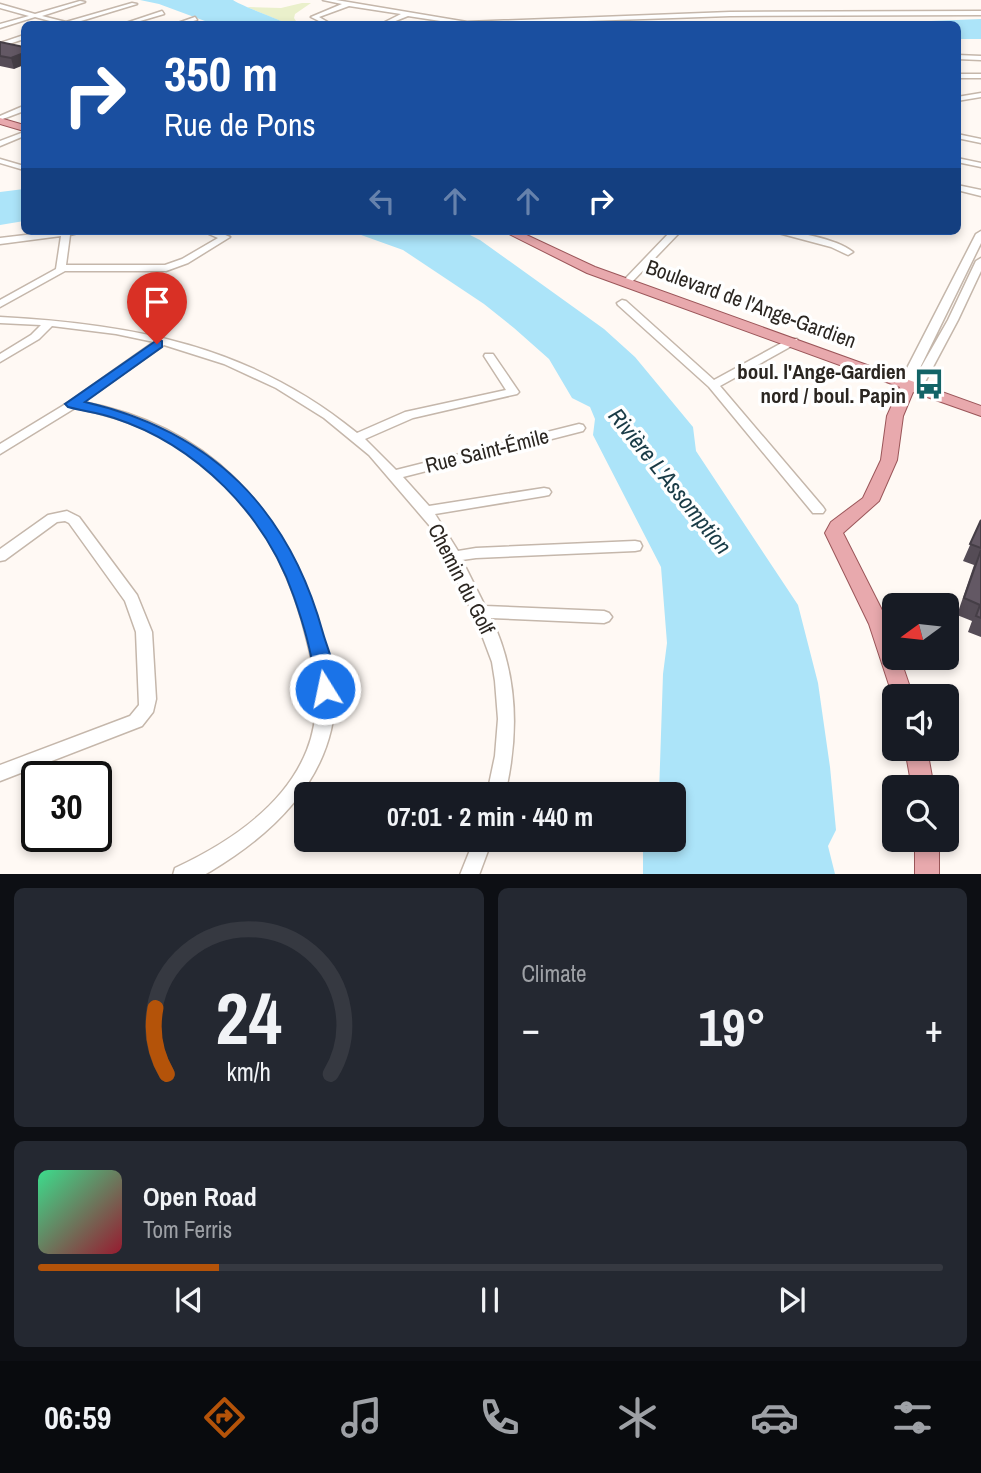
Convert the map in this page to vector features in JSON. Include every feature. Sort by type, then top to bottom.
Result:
[{"type":"main road","points":[[0,120],[21,127]]},
{"type":"main road","name":"Boulevard de l'Ange-Gardien","points":[[517,235],[565,259],[886,375]]},
{"type":"main road","points":[[886,375],[905,391],[942,396],[981,411]]},
{"type":"main road","points":[[899,684],[879,624],[834,533],[837,526],[870,501],[889,460],[895,416],[905,391]]},
{"type":"main road","points":[[927,852],[927,874]]},
{"type":"street","points":[[74,0],[82,2]]},
{"type":"street","points":[[326,0],[448,21]]},
{"type":"street","points":[[0,26],[82,2]]},
{"type":"street","points":[[76,21],[134,4]]},
{"type":"street","points":[[322,21],[314,17],[349,4]]},
{"type":"street","points":[[0,8],[54,21]]},
{"type":"street","points":[[135,21],[162,13]]},
{"type":"street","points":[[545,21],[730,14],[981,13]]},
{"type":"street","points":[[391,21],[407,14]]},
{"type":"street","points":[[188,21],[195,19]]},
{"type":"street","points":[[1,44],[21,38]]},
{"type":"street","points":[[961,57],[981,58]]},
{"type":"street","points":[[961,76],[981,76]]},
{"type":"street","points":[[961,98],[981,95]]},
{"type":"street","points":[[0,120],[21,110]]},
{"type":"street","points":[[0,144],[21,135]]},
{"type":"street","points":[[961,137],[981,141]]},
{"type":"street","points":[[0,160],[21,168]]},
{"type":"street","points":[[961,160],[980,162]]},
{"type":"street","points":[[961,188],[981,192]]},
{"type":"street","points":[[905,391],[909,376],[938,316],[981,234]]},
{"type":"street","points":[[0,241],[50,235]]},
{"type":"street","points":[[63,268],[66,235]]},
{"type":"street","points":[[0,304],[63,268],[155,268],[175,265],[225,237],[219,235]]},
{"type":"street","points":[[627,282],[672,235]]},
{"type":"street","points":[[791,235],[848,252]]},
{"type":"street","points":[[905,391],[920,380],[981,261]]},
{"type":"street","points":[[622,303],[713,385],[818,510]]},
{"type":"street","points":[[938,316],[953,320]]},
{"type":"street","name":"Chemin du Golf","points":[[0,320],[113,329],[206,352],[275,381],[328,414],[358,437],[396,474],[444,537],[494,643],[504,687],[506,741],[498,782]]},
{"type":"street","points":[[0,359],[35,337],[49,323]]},
{"type":"street","points":[[0,450],[73,404],[159,339]]},
{"type":"street","points":[[713,385],[793,341]]},
{"type":"street","points":[[358,437],[410,415],[513,391],[489,356]]},
{"type":"street","points":[[73,404],[120,415],[144,425],[192,451],[229,480],[274,534],[303,596],[324,674],[326,704],[322,733],[306,772],[279,806],[241,842],[201,867],[182,874]]},
{"type":"street","name":"Rue Saint-Émile","points":[[396,474],[579,428]]},
{"type":"street","points":[[425,511],[544,492]]},
{"type":"street","points":[[0,556],[53,519],[62,515],[74,520],[132,599],[144,632],[148,699],[147,708],[136,721],[0,773]]},
{"type":"street","points":[[453,557],[476,553],[635,546]]},
{"type":"street","points":[[479,612],[604,617]]},
{"type":"street","points":[[469,874],[478,852]]},
{"type":"green space","points":[[311,3],[295,14],[296,21],[281,21],[247,7],[281,8]]},
{"type":"water","points":[[140,0],[233,0],[281,21],[205,21]]},
{"type":"water","points":[[981,19],[981,39],[961,39],[961,21],[931,21]]},
{"type":"water","points":[[21,189],[21,222],[0,225],[0,192]]},
{"type":"water","name":"Rivière L'Assomption","points":[[361,235],[470,235],[480,240],[604,329],[635,357],[693,427],[696,451],[798,605],[818,683],[830,767],[836,830],[828,846],[835,874],[643,874],[643,852],[686,852],[686,782],[659,782],[663,674],[667,643],[661,567],[593,435],[595,419],[590,407],[572,398],[549,359],[484,304],[403,250]]},
{"type":"building","points":[[0,42],[21,46],[21,54],[11,58],[0,56]]},
{"type":"building","points":[[981,520],[981,548],[970,544]]},
{"type":"building","points":[[981,550],[981,618],[976,616],[980,605],[964,598]]},
{"type":"place","name":"boul. l'Ange-Gardien nord / boul. Papin","points":[[929,384]]},
{"type":"route","points":[[157,344],[73,404],[120,415],[192,451],[229,480],[260,514],[274,534],[303,596],[324,674],[325,689]]}]
